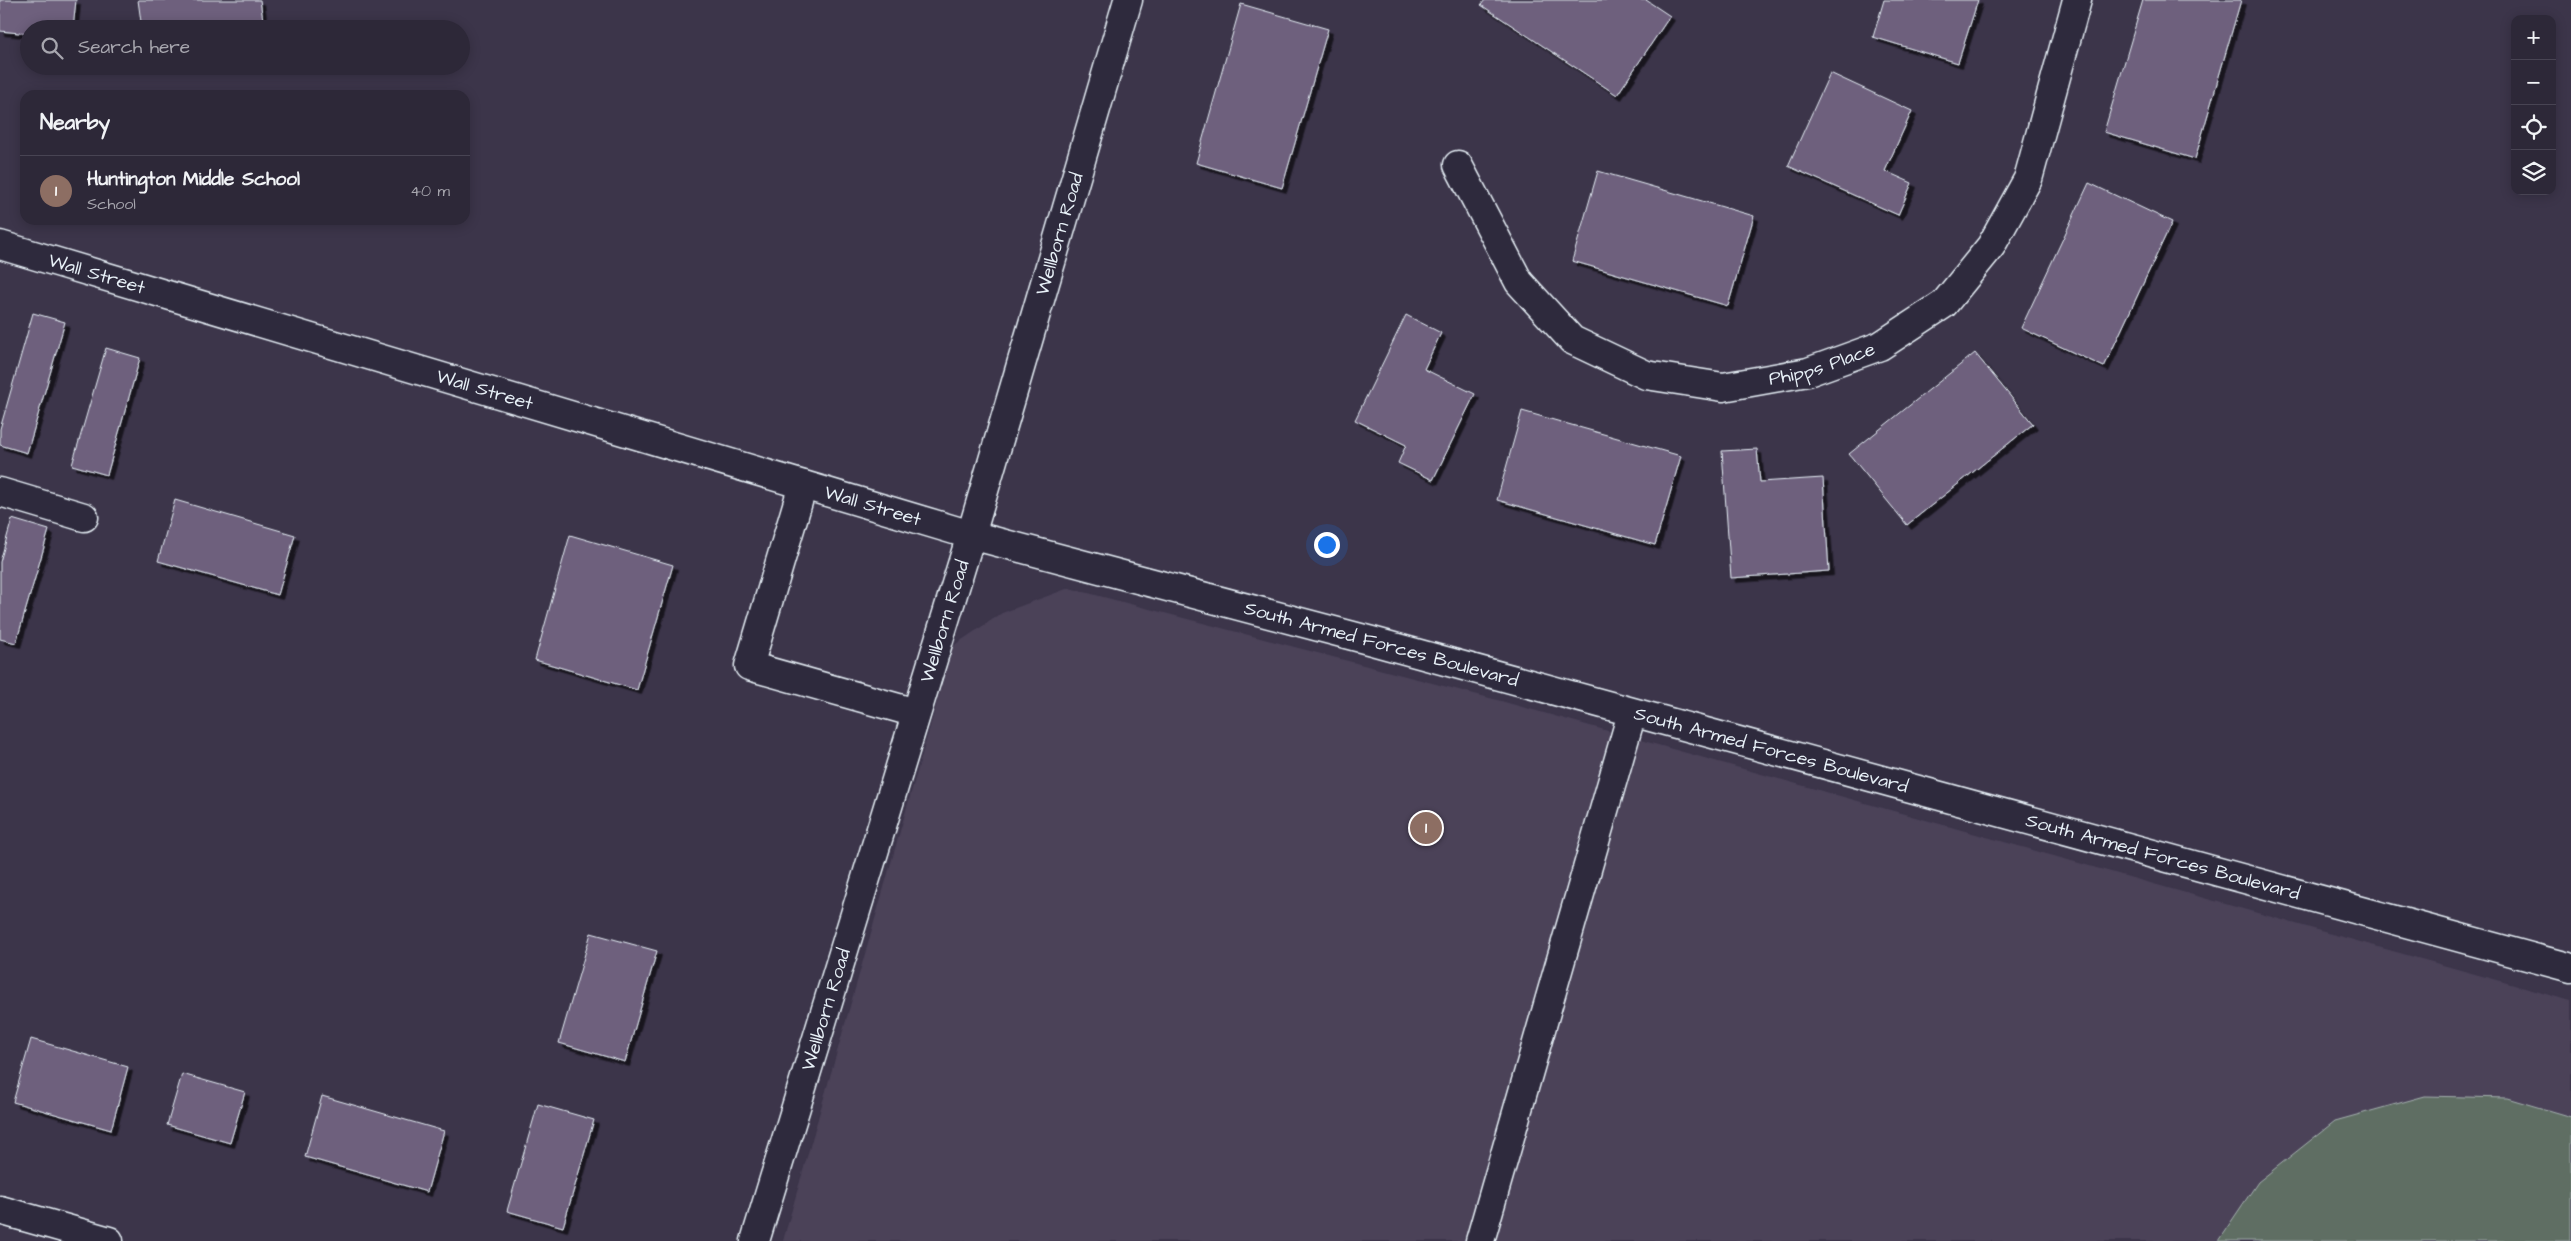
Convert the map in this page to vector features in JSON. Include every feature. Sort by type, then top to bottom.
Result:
[{"type":"street","name":"Wellborn Road","points":[[755,1241],[971,535],[1128,0]]},
{"type":"street","name":"Phipps Place","points":[[1458,165],[1519,282],[1572,340],[1646,376],[1723,387],[1808,372],[1880,346],[1944,304],[1991,246],[2028,178],[2077,0]]},
{"type":"street","name":"Wall Street","points":[[0,245],[971,535]]},
{"type":"street","points":[[803,485],[749,666],[916,713]]},
{"type":"street","points":[[0,492],[84,517]]},
{"type":"street","name":"South Armed Forces Boulevard","points":[[971,535],[1372,640],[1632,713],[2571,968]]},
{"type":"street","points":[[1480,1241],[1632,713]]},
{"type":"street","points":[[0,1210],[108,1241]]},
{"type":"shaded area","points":[[1069,588],[1501,701],[2571,1001],[2571,1241],[783,1241],[953,646],[1002,613]]},
{"type":"green space","points":[[2425,1096],[2507,1098],[2571,1117],[2571,1241],[2218,1241],[2258,1182],[2335,1121]]},
{"type":"building","points":[[0,0],[76,0],[74,20],[20,20],[20,33],[0,31]]},
{"type":"building","points":[[138,0],[260,0],[263,20],[141,20]]},
{"type":"building","points":[[1485,0],[1646,0],[1670,16],[1617,95],[1481,5]]},
{"type":"building","points":[[1884,0],[1978,0],[1958,63],[1873,37]]},
{"type":"building","points":[[2143,0],[2241,0],[2195,159],[2104,132]]},
{"type":"building","points":[[1241,4],[1328,29],[1282,188],[1196,163]]},
{"type":"building","points":[[1830,73],[1912,111],[1885,171],[1912,183],[1898,215],[1788,166]]},
{"type":"building","points":[[1598,171],[1754,216],[1728,306],[1572,261]]},
{"type":"building","points":[[2089,183],[2172,222],[2104,367],[2021,328]]},
{"type":"building","points":[[33,313],[65,322],[27,453],[0,445],[0,429]]},
{"type":"building","points":[[1406,315],[1441,333],[1424,369],[1475,394],[1433,480],[1398,463],[1406,445],[1355,420]]},
{"type":"building","points":[[106,348],[140,358],[107,475],[72,465]]},
{"type":"building","points":[[1975,353],[2033,424],[1907,525],[1849,454]]},
{"type":"building","points":[[1522,411],[1681,456],[1655,545],[1497,500]]},
{"type":"building","points":[[1757,449],[1760,482],[1823,478],[1829,571],[1731,578],[1722,451]]},
{"type":"building","points":[[175,500],[295,535],[278,595],[158,561]]},
{"type":"building","points":[[12,519],[49,530],[16,643],[0,639],[0,562]]},
{"type":"building","points":[[570,535],[673,565],[637,690],[535,660]]},
{"type":"building","points":[[591,933],[657,951],[625,1062],[559,1043]]},
{"type":"building","points":[[31,1039],[128,1067],[111,1130],[13,1102]]},
{"type":"building","points":[[182,1074],[245,1092],[230,1143],[167,1125]]},
{"type":"building","points":[[322,1096],[444,1131],[427,1192],[305,1157]]},
{"type":"building","points":[[538,1104],[594,1120],[563,1227],[507,1211]]},
{"type":"place","name":"Huntington Middle School","points":[[1426,828]]}]
